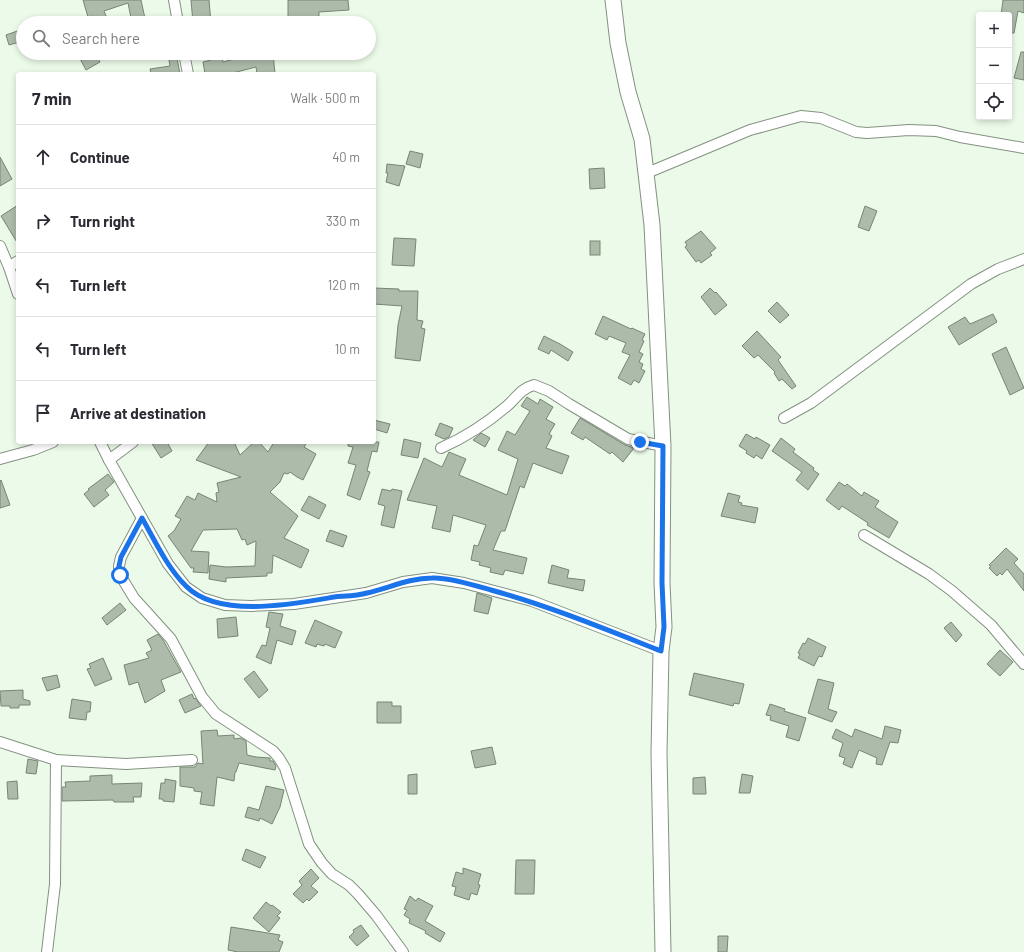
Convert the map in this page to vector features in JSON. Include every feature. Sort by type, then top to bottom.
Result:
[{"type":"street","points":[[174,0],[177,16]]},
{"type":"street","points":[[614,0],[618,43],[628,92],[642,139],[652,225],[663,446],[662,583],[664,627],[661,651],[659,753],[663,952]]},
{"type":"street","points":[[185,60],[188,72]]},
{"type":"street","points":[[646,173],[750,130],[801,116],[821,118],[856,132],[867,133],[909,130],[936,131],[960,137],[1024,148]]},
{"type":"street","points":[[0,246],[14,264],[16,279]]},
{"type":"street","points":[[784,418],[811,403],[971,284],[998,269],[1024,259]]},
{"type":"street","points":[[441,448],[459,440],[488,421],[507,406],[526,387],[534,384],[549,391],[568,404],[628,439],[663,446]]},
{"type":"street","points":[[0,459],[33,450],[48,444]]},
{"type":"street","points":[[101,444],[168,564],[186,587],[202,598],[225,605],[251,606],[294,604],[366,593],[403,582],[432,578],[464,582],[532,601],[661,651]]},
{"type":"street","points":[[109,460],[130,444]]},
{"type":"street","points":[[142,518],[121,557],[119,566],[120,575],[134,598],[171,639],[202,697],[216,714],[272,751],[279,758],[285,768],[309,844],[322,863],[332,874],[349,885],[358,894],[376,915],[403,952]]},
{"type":"street","points":[[864,535],[929,574],[952,591],[991,625],[1024,664]]},
{"type":"street","points":[[0,742],[56,760],[126,764],[192,760]]},
{"type":"street","points":[[47,952],[55,884],[56,760]]},
{"type":"building","points":[[83,0],[141,0],[144,16],[131,16],[128,3],[104,11],[106,16],[88,16]]},
{"type":"building","points":[[191,0],[209,0],[210,16],[192,16]]},
{"type":"building","points":[[288,0],[348,0],[349,10],[319,12],[319,16],[288,16]]},
{"type":"building","points":[[1003,0],[1024,0],[1024,13],[1018,11],[1014,33],[1012,33],[1012,12],[1001,12]]},
{"type":"building","points":[[16,31],[16,43],[9,45],[6,35]]},
{"type":"building","points":[[1021,52],[1024,52],[1024,80],[1014,78]]},
{"type":"building","points":[[81,60],[99,60],[100,62],[86,70]]},
{"type":"building","points":[[169,60],[177,60],[180,72],[151,72],[150,69],[170,66]]},
{"type":"building","points":[[222,60],[223,62],[231,60],[274,60],[275,72],[257,72],[256,67],[237,72],[205,72],[203,62]]},
{"type":"building","points":[[410,151],[423,154],[420,168],[406,164]]},
{"type":"building","points":[[0,157],[12,179],[0,186]]},
{"type":"building","points":[[387,164],[405,166],[399,186],[386,182],[388,173],[386,173]]},
{"type":"building","points":[[604,168],[605,188],[590,189],[589,169]]},
{"type":"building","points":[[16,206],[16,241],[1,216]]},
{"type":"building","points":[[865,206],[877,211],[869,231],[858,227]]},
{"type":"building","points":[[701,231],[716,248],[710,253],[712,255],[701,263],[699,260],[696,262],[685,247],[687,245],[685,242]]},
{"type":"building","points":[[394,238],[416,239],[414,266],[392,265]]},
{"type":"building","points":[[590,241],[600,241],[600,255],[590,255]]},
{"type":"building","points":[[376,288],[399,289],[399,291],[418,291],[417,320],[423,321],[421,328],[425,329],[420,361],[395,358],[398,325],[402,306],[376,304]]},
{"type":"building","points":[[710,288],[715,293],[716,292],[727,305],[715,315],[701,297]]},
{"type":"building","points":[[777,302],[789,315],[780,323],[768,311]]},
{"type":"building","points":[[993,314],[997,322],[959,345],[948,327],[965,317],[970,324]]},
{"type":"building","points":[[603,316],[645,334],[642,340],[644,341],[639,352],[643,354],[639,362],[643,364],[641,369],[645,371],[639,383],[634,380],[631,385],[618,378],[630,355],[622,352],[626,343],[609,336],[607,340],[595,334]]},
{"type":"building","points":[[757,331],[781,357],[778,360],[796,386],[792,389],[782,379],[779,381],[774,373],[775,372],[758,355],[754,358],[742,346]]},
{"type":"building","points":[[544,336],[573,352],[568,361],[551,350],[549,354],[538,349]]},
{"type":"building","points":[[1006,347],[1024,388],[1010,395],[992,354]]},
{"type":"building","points":[[527,397],[538,404],[540,399],[553,407],[546,419],[555,424],[549,434],[552,436],[546,448],[569,456],[562,474],[533,463],[524,488],[520,486],[505,531],[501,531],[493,550],[527,558],[523,574],[505,570],[503,575],[490,572],[491,568],[479,565],[480,562],[471,560],[474,545],[478,546],[486,525],[453,515],[450,532],[432,528],[437,506],[407,500],[424,458],[442,467],[449,452],[466,459],[459,475],[507,495],[518,459],[498,450],[507,431],[515,435],[530,411],[521,406]]},
{"type":"building","points":[[580,418],[625,445],[634,448],[623,462],[612,452],[610,454],[585,437],[583,440],[571,433]]},
{"type":"building","points":[[376,420],[390,424],[387,433],[376,430]]},
{"type":"building","points":[[440,423],[453,428],[449,437],[444,439],[435,435]]},
{"type":"building","points":[[481,433],[490,438],[485,447],[473,440]]},
{"type":"building","points":[[746,434],[755,439],[756,437],[770,445],[762,459],[756,455],[754,458],[739,446]]},
{"type":"building","points":[[781,438],[795,449],[793,452],[814,468],[813,470],[819,474],[808,490],[796,480],[802,472],[772,451]]},
{"type":"building","points":[[404,439],[421,443],[418,458],[401,455]]},
{"type":"building","points":[[376,442],[379,442],[377,452],[372,451],[367,471],[370,472],[360,500],[347,495],[356,465],[348,463],[353,447],[348,446],[348,444],[376,444]]},
{"type":"building","points":[[152,444],[168,444],[172,451],[161,458]]},
{"type":"building","points":[[208,444],[235,444],[240,455],[252,444],[261,444],[268,452],[273,444],[306,444],[304,447],[316,454],[303,480],[290,472],[288,474],[284,473],[280,482],[270,492],[298,516],[284,538],[309,550],[301,568],[273,555],[272,573],[267,573],[267,576],[226,578],[226,582],[209,579],[210,565],[226,567],[255,566],[256,541],[247,545],[245,539],[242,540],[237,529],[203,530],[191,551],[209,552],[208,573],[193,572],[194,568],[191,568],[168,536],[174,531],[181,519],[175,516],[187,496],[195,500],[198,493],[217,502],[216,493],[219,492],[217,483],[241,477],[196,460]]},
{"type":"building","points":[[108,474],[114,482],[105,490],[109,495],[94,507],[84,494],[89,490],[88,489]]},
{"type":"building","points":[[1,480],[10,505],[0,508],[0,481]]},
{"type":"building","points":[[839,482],[845,486],[847,484],[862,496],[864,492],[879,501],[875,507],[898,522],[889,538],[867,525],[868,523],[842,506],[839,510],[826,500]]},
{"type":"building","points":[[382,489],[402,491],[394,528],[381,525],[385,506],[378,504]]},
{"type":"building","points":[[728,493],[740,496],[738,502],[742,503],[741,505],[758,508],[755,523],[721,516]]},
{"type":"building","points":[[309,496],[326,505],[319,519],[301,510]]},
{"type":"building","points":[[330,530],[347,536],[343,547],[326,541]]},
{"type":"building","points":[[1006,548],[1018,559],[1014,563],[1024,574],[1024,591],[1007,569],[1002,575],[1000,573],[997,576],[989,568],[991,566],[989,565]]},
{"type":"building","points":[[552,565],[569,570],[567,578],[585,580],[583,591],[548,583]]},
{"type":"building","points":[[477,593],[492,598],[488,614],[474,611]]},
{"type":"building","points":[[120,603],[126,610],[107,625],[102,618]]},
{"type":"building","points":[[269,612],[283,614],[280,626],[296,631],[292,645],[277,640],[271,664],[256,657],[262,645],[266,646],[270,628],[266,627]]},
{"type":"building","points":[[236,617],[238,636],[218,638],[217,619]]},
{"type":"building","points":[[315,620],[342,632],[335,648],[325,644],[324,646],[317,644],[316,647],[305,643]]},
{"type":"building","points":[[951,622],[962,635],[956,642],[944,628]]},
{"type":"building","points":[[158,634],[181,672],[161,680],[165,691],[145,703],[138,682],[129,685],[124,665],[149,658],[146,653],[152,650],[147,640]]},
{"type":"building","points":[[808,638],[826,647],[822,657],[819,656],[814,666],[798,658],[800,654],[798,653],[803,643],[805,644]]},
{"type":"building","points":[[1000,650],[1013,662],[1000,676],[987,664]]},
{"type":"building","points":[[103,658],[112,679],[95,686],[87,669],[91,668],[89,664]]},
{"type":"building","points":[[254,671],[268,690],[259,698],[244,679]]},
{"type":"building","points":[[694,673],[744,684],[739,704],[734,703],[733,706],[689,695]]},
{"type":"building","points":[[57,675],[60,687],[47,691],[42,678]]},
{"type":"building","points":[[818,679],[834,683],[828,709],[837,712],[832,722],[808,713]]},
{"type":"building","points":[[23,690],[23,699],[30,701],[30,705],[19,705],[19,708],[1,706],[0,691]]},
{"type":"building","points":[[192,694],[194,699],[195,698],[201,706],[185,713],[179,700]]},
{"type":"building","points":[[72,699],[91,702],[90,712],[87,712],[86,720],[69,718]]},
{"type":"building","points":[[377,702],[392,702],[392,706],[401,706],[401,723],[377,723]]},
{"type":"building","points":[[770,704],[785,709],[784,711],[806,718],[799,741],[786,737],[789,726],[770,720],[771,716],[766,715]]},
{"type":"building","points":[[885,726],[901,730],[898,743],[890,742],[882,765],[876,764],[877,758],[859,750],[852,768],[843,764],[845,758],[839,756],[843,743],[832,738],[836,729],[852,737],[855,729],[882,739]]},
{"type":"building","points":[[217,730],[218,736],[234,735],[234,739],[241,738],[246,741],[247,755],[270,758],[270,761],[273,761],[276,766],[275,770],[239,763],[235,772],[234,781],[217,777],[214,806],[200,804],[202,792],[194,791],[194,788],[180,786],[180,767],[195,767],[198,763],[203,764],[201,731]]},
{"type":"building","points":[[492,747],[496,764],[475,768],[471,751]]},
{"type":"building","points":[[28,759],[38,761],[36,774],[26,773]]},
{"type":"building","points":[[417,774],[417,794],[408,794],[408,775]]},
{"type":"building","points":[[742,774],[753,776],[750,793],[739,793]]},
{"type":"building","points":[[112,775],[112,784],[142,783],[141,797],[133,797],[134,802],[114,802],[113,800],[62,801],[62,787],[66,787],[65,782],[90,781],[90,776]]},
{"type":"building","points":[[705,777],[706,794],[693,794],[693,778]]},
{"type":"building","points":[[165,779],[176,781],[174,802],[159,799],[161,783],[165,783]]},
{"type":"building","points":[[17,781],[18,799],[8,799],[7,782]]},
{"type":"building","points":[[266,786],[284,790],[280,807],[272,824],[260,818],[259,821],[245,817],[248,807],[259,810]]},
{"type":"building","points":[[246,849],[266,857],[260,868],[242,860]]},
{"type":"building","points":[[516,860],[535,860],[534,894],[515,894]]},
{"type":"building","points":[[463,868],[481,874],[477,895],[471,893],[469,900],[454,895],[456,887],[452,886],[456,872],[463,874]]},
{"type":"building","points":[[311,869],[319,878],[311,886],[318,892],[309,901],[307,899],[303,903],[293,894],[302,885],[299,881]]},
{"type":"building","points":[[410,896],[416,901],[418,898],[433,906],[425,921],[445,933],[440,942],[425,933],[426,931],[409,923],[410,919],[404,915],[407,910],[404,909]]},
{"type":"building","points":[[266,902],[281,912],[277,916],[280,918],[269,932],[253,918]]},
{"type":"building","points":[[361,925],[369,936],[357,946],[349,937],[354,932],[353,930]]},
{"type":"building","points":[[231,927],[280,935],[278,940],[283,942],[279,952],[238,952],[228,950]]},
{"type":"building","points":[[718,936],[728,936],[727,952],[718,952]]},
{"type":"route","points":[[120,575],[119,566],[121,557],[142,518],[168,564],[186,587],[202,598],[225,605],[251,606],[294,604],[366,593],[403,582],[432,578],[464,582],[532,601],[661,651],[664,627],[662,583],[663,446],[640,442]]}]
